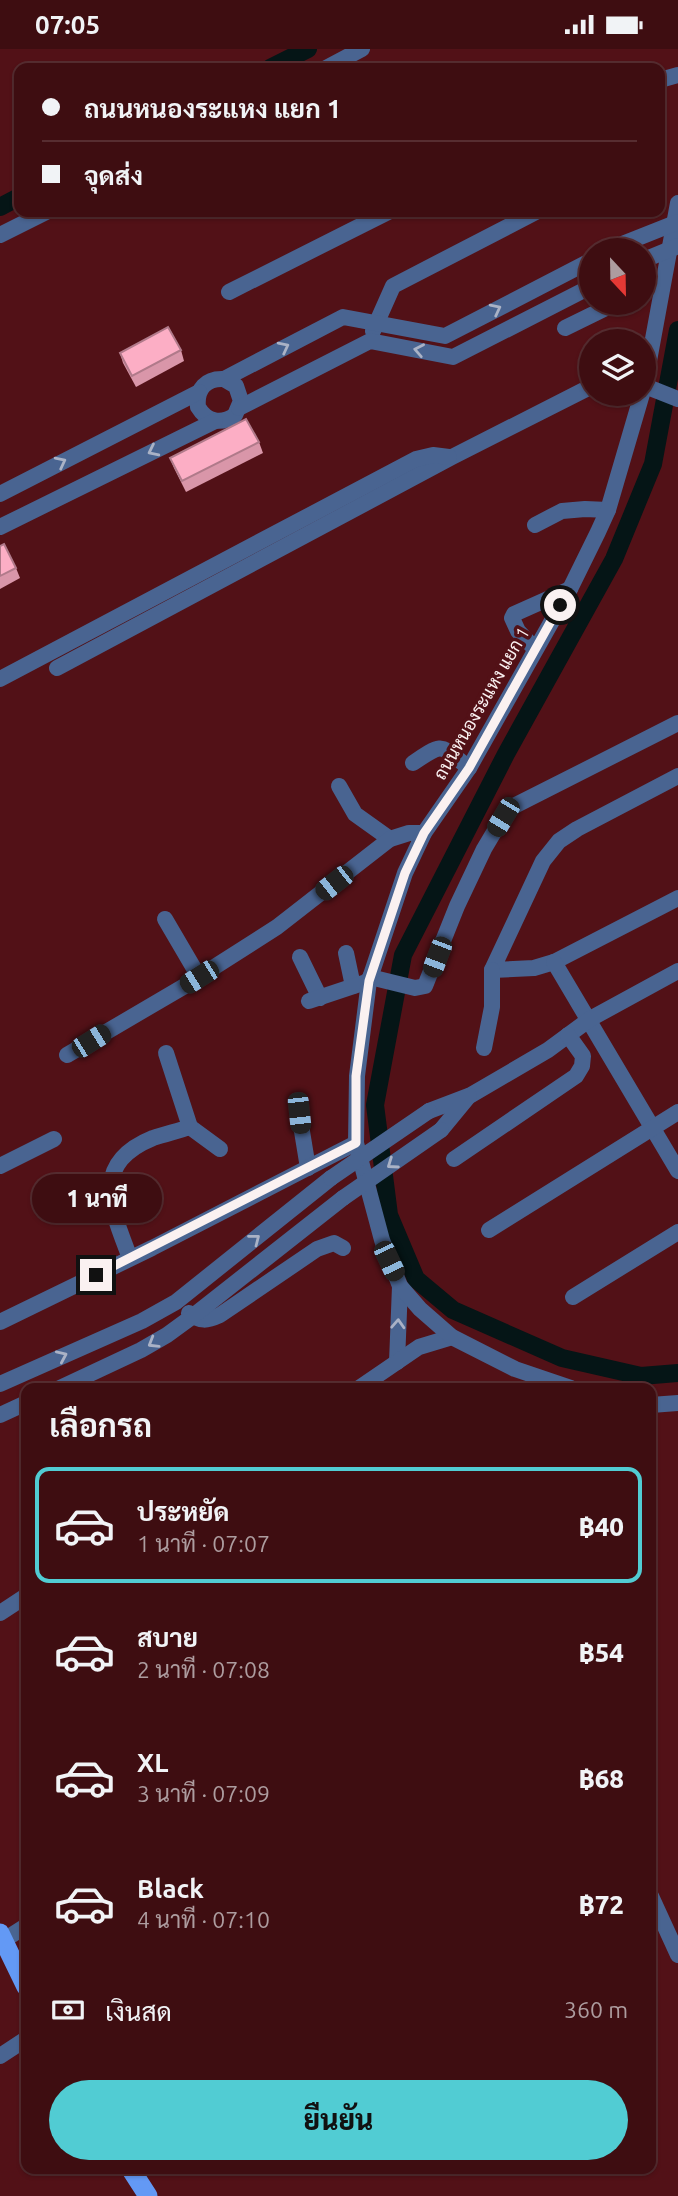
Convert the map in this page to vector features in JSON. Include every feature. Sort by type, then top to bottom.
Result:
[{"type":"main road","points":[[2,1936],[21,1976]]},
{"type":"main road","points":[[134,2174],[148,2196]]},
{"type":"street","points":[[335,63],[362,49]]},
{"type":"street","points":[[654,329],[678,203]]},
{"type":"street","points":[[0,235],[36,217]]},
{"type":"street","points":[[229,292],[378,217]]},
{"type":"street","points":[[370,341],[375,322],[393,286],[526,217]]},
{"type":"street","points":[[639,238],[678,222]]},
{"type":"street","points":[[656,255],[678,246]]},
{"type":"street","points":[[215,421],[207,419],[198,407],[199,392],[203,385],[209,381],[224,379],[344,317],[445,336],[579,267]]},
{"type":"street","points":[[656,283],[663,279]]},
{"type":"street","points":[[0,527],[215,421],[229,419],[239,408],[370,341],[453,357],[579,293]]},
{"type":"street","points":[[565,328],[592,315]]},
{"type":"street","points":[[224,379],[236,386],[241,401],[239,408]]},
{"type":"street","points":[[656,387],[672,396]]},
{"type":"street","points":[[0,493],[199,392]]},
{"type":"street","points":[[57,668],[452,457],[579,393]]},
{"type":"street","name":"ถนนหนองระแหง แยก 1","points":[[556,1383],[515,1369],[452,1337],[420,1309],[400,1286],[382,1240],[356,1143],[356,1076],[364,981],[405,873],[424,833],[469,768],[570,589],[608,510],[638,406]]},
{"type":"street","points":[[0,679],[416,459],[452,457]]},
{"type":"street","points":[[535,525],[562,511],[608,510]]},
{"type":"street","points":[[535,649],[519,631],[512,618],[514,614],[570,589]]},
{"type":"street","points":[[300,957],[315,1000],[364,981],[422,988],[427,983],[473,871],[508,812],[514,806],[678,723]]},
{"type":"street","points":[[413,763],[440,747],[469,768]]},
{"type":"street","points":[[484,1048],[492,1007],[492,970],[543,861],[559,841],[577,829],[678,776]]},
{"type":"street","points":[[338,786],[355,814],[390,839]]},
{"type":"street","points":[[67,1055],[277,927],[390,839],[409,832],[424,833]]},
{"type":"street","points":[[492,970],[534,968],[554,962],[678,898]]},
{"type":"street","points":[[165,919],[199,977]]},
{"type":"street","points":[[346,953],[364,981]]},
{"type":"street","points":[[554,962],[678,1171]]},
{"type":"street","points":[[0,1384],[142,1321],[176,1301],[331,1178],[429,1111],[471,1095],[548,1049],[590,1019],[678,971]]},
{"type":"street","points":[[454,1159],[576,1076],[582,1066],[583,1056],[568,1035]]},
{"type":"street","points":[[166,1052],[190,1127],[220,1149]]},
{"type":"street","points":[[71,1383],[141,1350],[193,1316],[344,1198],[441,1130],[471,1095]]},
{"type":"street","points":[[489,1230],[678,1112]]},
{"type":"street","points":[[299,1113],[308,1168]]},
{"type":"street","points":[[130,1258],[111,1198],[109,1183],[114,1169],[128,1153],[151,1139],[190,1127]]},
{"type":"street","points":[[0,1166],[54,1139]]},
{"type":"street","points":[[0,1322],[356,1143]]},
{"type":"street","points":[[573,1297],[678,1232]]},
{"type":"street","points":[[176,1301],[193,1316],[208,1320],[220,1315],[317,1249],[334,1243],[343,1248]]},
{"type":"street","points":[[397,1362],[400,1286]]},
{"type":"street","points":[[366,1383],[419,1347],[452,1337]]},
{"type":"street","points":[[656,1405],[678,1403]]},
{"type":"street","points":[[0,1415],[21,1405]]},
{"type":"street","points":[[0,1613],[21,1599]]},
{"type":"street","points":[[656,1907],[678,1955]]},
{"type":"street","points":[[2,1936],[21,1928]]},
{"type":"street","points":[[0,2056],[21,2042]]},
{"type":"building","points":[[168,327],[181,350],[132,376],[120,353]]},
{"type":"building","points":[[246,419],[259,442],[182,481],[170,458]]},
{"type":"building","points":[[4,544],[16,568],[0,576],[0,546]]},
{"type":"waterway","points":[[280,63],[308,49]]},
{"type":"waterway","points":[[0,207],[14,200]]},
{"type":"waterway","points":[[678,330],[653,464],[614,559],[506,754],[403,955],[375,1105],[389,1215],[416,1279],[453,1310],[562,1358],[641,1376],[678,1373]]},
{"type":"route","points":[[96,1275],[356,1143],[356,1076],[369,981],[405,873],[424,833],[469,768],[560,605]]}]
